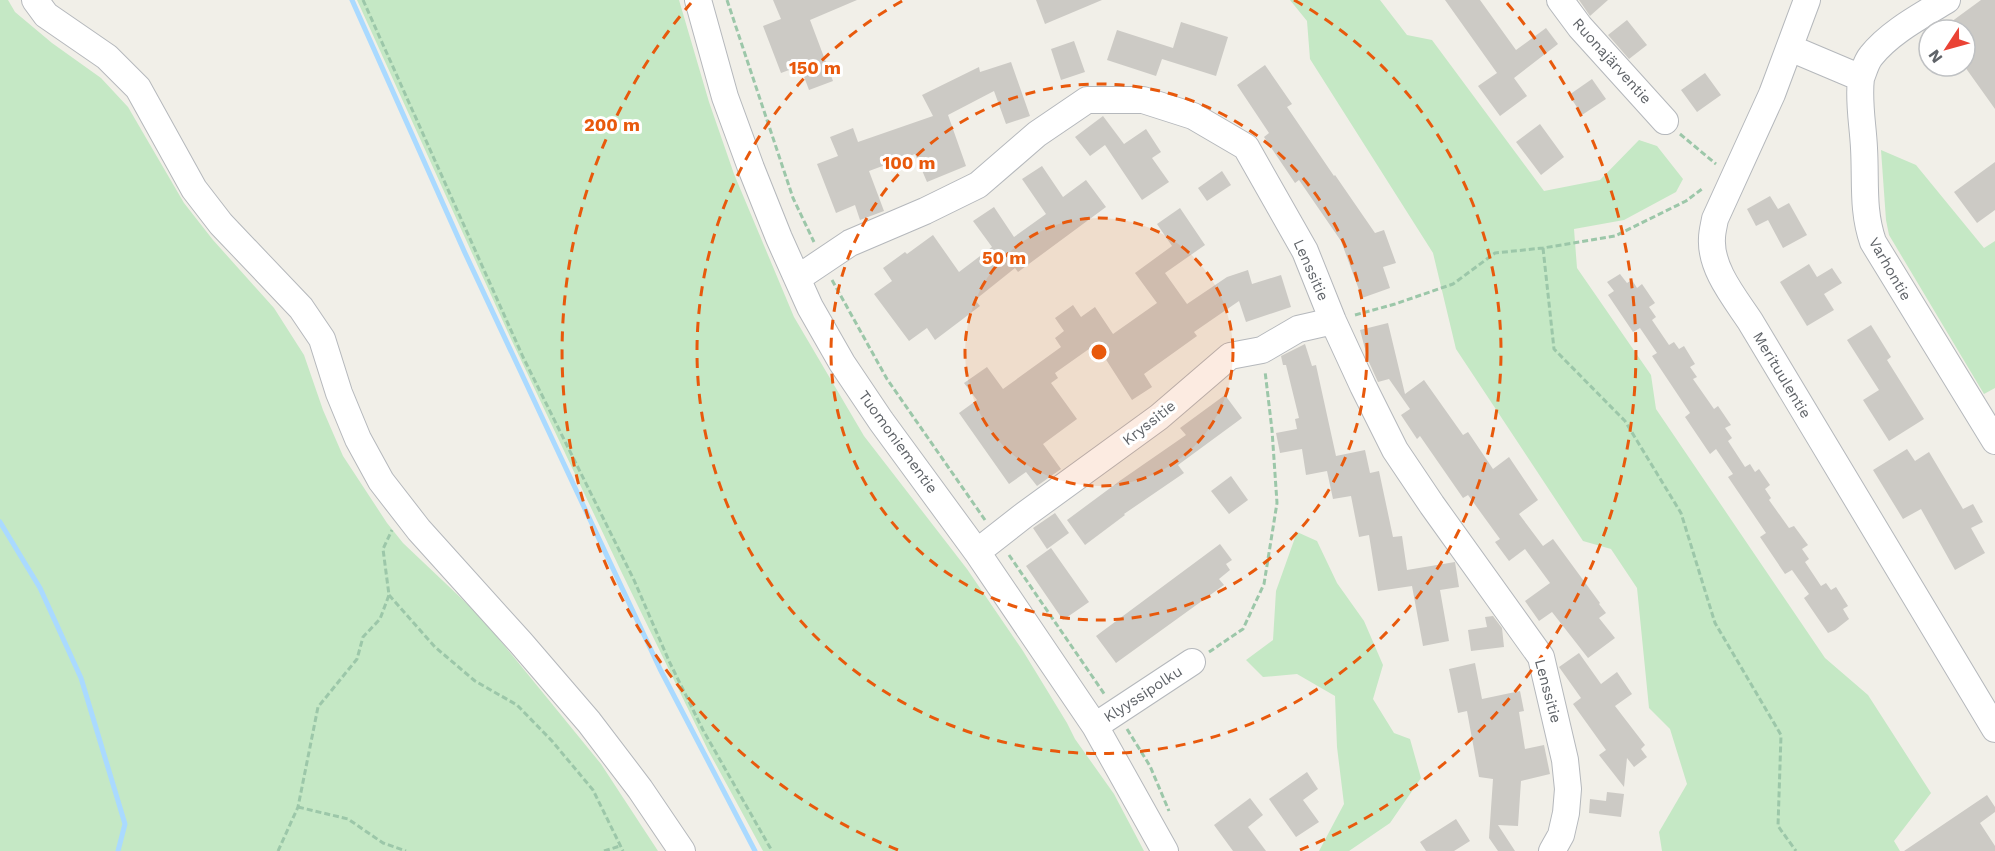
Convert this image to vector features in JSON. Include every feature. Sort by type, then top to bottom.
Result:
[{"type":"street","points":[[34,0],[46,15],[107,57],[138,88],[195,189],[221,224],[301,308],[322,339],[339,393],[358,439],[381,482],[402,509],[589,722],[640,789],[682,851]]},
{"type":"street","name":"Tuomoniementie","points":[[698,0],[725,97],[779,238],[810,307],[842,363],[881,422],[987,544],[1095,726],[1165,851]]},
{"type":"street","name":"Ruonajärventie","points":[[1560,0],[1580,27],[1665,121]]},
{"type":"street","name":"Merituulentie","points":[[1807,0],[1772,94],[1715,219],[1712,239],[1714,260],[1730,292],[1762,341],[1995,729]]},
{"type":"street","points":[[1790,48],[1861,78],[1869,58],[1883,43],[1947,0]]},
{"type":"street","name":"Varhontie","points":[[1861,78],[1864,208],[1873,242],[1995,441]]},
{"type":"street","name":"Lenssitie","points":[[798,278],[850,243],[926,211],[978,185],[1037,134],[1087,100],[1143,100],[1193,116],[1246,147],[1305,251],[1333,321],[1395,450],[1541,657],[1563,750],[1568,789],[1561,835],[1552,851]]},
{"type":"street","name":"Kryssitie","points":[[987,544],[1159,417],[1230,356],[1263,350],[1298,329],[1333,321]]},
{"type":"street","name":"Klyyssipolku","points":[[1095,726],[1192,662]]},
{"type":"path","points":[[363,0],[524,357],[634,580],[669,661],[703,730],[772,851]]},
{"type":"path","points":[[727,0],[793,198],[833,284],[887,379],[987,544],[1116,712],[1150,766],[1172,819]]},
{"type":"path","points":[[1665,121],[1716,164]]},
{"type":"path","points":[[1333,321],[1395,304],[1453,284],[1495,253],[1615,236],[1686,201],[1702,189]]},
{"type":"path","points":[[1543,248],[1554,349],[1625,421],[1681,513],[1715,623],[1781,735],[1778,826],[1796,851]]},
{"type":"path","points":[[1192,662],[1243,629],[1264,584],[1277,503],[1263,350]]},
{"type":"path","points":[[278,851],[298,807],[318,707],[357,659],[363,637],[380,619],[388,595],[383,549],[402,509]]},
{"type":"path","points":[[388,595],[435,647],[475,681],[517,705],[552,741],[593,790],[622,851]]},
{"type":"path","points":[[298,807],[348,819],[383,843],[406,851]]},
{"type":"path","points":[[604,851],[620,846]]},
{"type":"green space","points":[[0,0],[8,0],[15,12],[52,43],[101,78],[128,107],[184,203],[213,240],[274,308],[304,355],[323,410],[343,456],[387,523],[403,543],[481,617],[601,764],[658,851],[0,851]]},
{"type":"green space","points":[[357,0],[679,0],[709,102],[734,174],[794,317],[864,436],[967,569],[1023,651],[1075,739],[1114,794],[1144,851],[763,851],[708,750],[620,569],[511,339]]},
{"type":"green space","points":[[1290,0],[1380,0],[1407,35],[1432,40],[1544,191],[1600,180],[1639,140],[1657,146],[1683,179],[1676,192],[1624,220],[1574,229],[1577,268],[1651,375],[1656,409],[1825,658],[1868,695],[1931,793],[1894,841],[1900,851],[1662,851],[1659,832],[1687,784],[1670,729],[1649,708],[1637,588],[1611,549],[1583,541],[1456,349],[1433,253],[1310,59],[1307,21]]},
{"type":"green space","points":[[1881,150],[1916,165],[1984,248],[1995,241],[1995,388],[1984,394],[1889,235]]},
{"type":"green space","points":[[1297,532],[1317,541],[1337,583],[1364,621],[1383,665],[1373,699],[1394,733],[1410,739],[1421,778],[1390,823],[1349,851],[1319,851],[1344,804],[1337,747],[1335,696],[1297,674],[1263,677],[1246,660],[1273,640],[1276,591]]},
{"type":"building","points":[[773,0],[857,0],[810,20],[833,81],[809,90],[800,66],[781,73],[763,26],[781,19]]},
{"type":"building","points":[[1036,0],[1102,0],[1045,24]]},
{"type":"building","points":[[1445,0],[1480,0],[1516,50],[1546,28],[1558,44],[1514,78],[1527,96],[1500,116],[1478,86],[1497,73]]},
{"type":"building","points":[[1579,0],[1608,0],[1590,16]]},
{"type":"building","points":[[1981,0],[1995,0],[1995,109],[1973,78],[1977,78],[1977,18],[1956,18]]},
{"type":"building","points":[[1627,20],[1647,45],[1629,59],[1608,35]]},
{"type":"building","points":[[1181,22],[1228,37],[1216,76],[1162,59],[1156,76],[1107,60],[1117,30],[1173,48]]},
{"type":"building","points":[[1074,41],[1085,72],[1061,80],[1051,49]]},
{"type":"building","points":[[1011,62],[1030,116],[1006,124],[994,91],[948,115],[966,166],[927,182],[915,154],[869,171],[884,211],[860,220],[855,205],[836,213],[817,164],[838,156],[830,137],[853,128],[858,142],[933,116],[922,95],[979,67],[980,72]]},
{"type":"building","points":[[1265,65],[1292,104],[1287,107],[1375,233],[1384,230],[1396,263],[1383,267],[1390,288],[1362,298],[1341,241],[1299,180],[1295,183],[1264,137],[1269,133],[1237,85]]},
{"type":"building","points":[[1705,73],[1721,95],[1697,112],[1681,90]]},
{"type":"building","points":[[1592,79],[1606,99],[1582,115],[1569,95]]},
{"type":"building","points":[[1103,116],[1124,144],[1146,129],[1161,152],[1152,158],[1169,182],[1142,200],[1105,145],[1090,156],[1075,137]]},
{"type":"building","points":[[1540,124],[1564,157],[1541,175],[1516,142]]},
{"type":"building","points":[[1995,162],[1995,210],[1977,223],[1954,192]]},
{"type":"building","points":[[1042,166],[1063,197],[1086,180],[1106,207],[1018,272],[1015,268],[975,300],[980,306],[935,340],[927,328],[909,341],[874,294],[892,281],[883,268],[933,235],[959,272],[992,247],[973,221],[994,207],[1014,237],[1046,214],[1022,179]]},
{"type":"building","points":[[1222,171],[1231,185],[1207,201],[1198,188]]},
{"type":"building","points":[[1770,196],[1778,209],[1789,203],[1807,235],[1783,248],[1768,220],[1756,226],[1747,209]]},
{"type":"building","points":[[1180,208],[1205,245],[1165,273],[1187,304],[1227,277],[1248,270],[1252,284],[1281,275],[1291,307],[1246,322],[1239,301],[1194,332],[1197,336],[1144,374],[1152,387],[1132,400],[1096,344],[1055,373],[1058,378],[1051,383],[1077,419],[1043,444],[1061,469],[1037,486],[1026,472],[1009,484],[959,413],[977,400],[964,383],[987,367],[1003,389],[1061,347],[1055,338],[1064,331],[1055,318],[1073,305],[1081,317],[1095,307],[1113,334],[1157,303],[1135,273],[1172,246],[1157,224]]},
{"type":"building","points":[[1809,264],[1817,277],[1832,268],[1842,283],[1824,294],[1834,310],[1807,326],[1780,282]]},
{"type":"building","points":[[1620,274],[1627,283],[1632,280],[1637,288],[1642,284],[1655,303],[1649,307],[1656,317],[1652,320],[1669,345],[1674,342],[1679,349],[1684,346],[1695,364],[1690,367],[1697,377],[1693,379],[1714,409],[1718,406],[1731,425],[1725,428],[1732,438],[1728,441],[1745,467],[1750,464],[1755,472],[1759,469],[1770,485],[1765,489],[1771,498],[1769,500],[1789,528],[1794,526],[1808,545],[1802,549],[1809,559],[1805,562],[1821,586],[1826,583],[1831,590],[1836,587],[1848,606],[1843,609],[1849,619],[1835,630],[1828,633],[1804,598],[1809,594],[1792,570],[1785,574],[1760,537],[1766,533],[1728,477],[1733,474],[1716,449],[1710,454],[1685,417],[1690,413],[1652,356],[1657,353],[1640,328],[1633,332],[1608,295],[1614,291],[1607,282]]},
{"type":"building","points":[[1388,323],[1405,394],[1424,380],[1463,435],[1468,432],[1493,469],[1509,457],[1538,500],[1519,514],[1543,546],[1553,539],[1606,613],[1599,618],[1615,638],[1588,658],[1552,612],[1539,621],[1525,601],[1550,583],[1525,549],[1509,561],[1495,542],[1500,539],[1468,495],[1463,498],[1420,436],[1417,439],[1401,415],[1410,409],[1389,379],[1378,382],[1368,360],[1360,330]]},
{"type":"building","points":[[1871,325],[1891,357],[1887,360],[1924,419],[1889,441],[1863,400],[1879,390],[1847,340]]},
{"type":"building","points":[[1305,344],[1312,366],[1316,365],[1336,456],[1365,450],[1370,473],[1379,471],[1393,537],[1402,536],[1407,570],[1455,562],[1459,587],[1440,590],[1449,641],[1423,646],[1412,586],[1378,591],[1369,535],[1359,537],[1351,496],[1333,499],[1327,471],[1306,475],[1302,449],[1280,453],[1276,433],[1297,429],[1295,419],[1299,418],[1286,365],[1283,365],[1281,356]]},
{"type":"building","points":[[1225,395],[1242,418],[1178,465],[1184,473],[1124,514],[1085,545],[1067,520],[1186,435],[1180,428]]},
{"type":"building","points":[[1907,449],[1915,461],[1929,452],[1963,509],[1973,504],[1983,522],[1971,528],[1985,553],[1955,570],[1921,509],[1903,519],[1873,470]]},
{"type":"building","points":[[1231,476],[1248,500],[1229,514],[1211,491]]},
{"type":"building","points":[[1055,513],[1069,533],[1047,549],[1033,528]]},
{"type":"building","points":[[1220,544],[1232,560],[1226,564],[1230,570],[1219,579],[1224,585],[1116,663],[1096,636]]},
{"type":"building","points":[[1051,548],[1089,602],[1063,620],[1026,566]]},
{"type":"building","points":[[1493,616],[1502,628],[1504,647],[1471,651],[1468,630],[1487,627],[1485,617]]},
{"type":"building","points":[[1579,653],[1601,684],[1617,672],[1632,694],[1615,706],[1645,745],[1641,749],[1647,757],[1634,767],[1627,758],[1624,787],[1599,755],[1606,750],[1573,704],[1581,698],[1559,667]]},
{"type":"building","points":[[1475,663],[1482,699],[1520,691],[1524,711],[1519,712],[1525,749],[1544,745],[1550,774],[1521,781],[1518,826],[1498,825],[1515,851],[1498,851],[1489,838],[1493,779],[1479,777],[1467,711],[1458,713],[1449,669]]},
{"type":"building","points":[[1307,772],[1318,789],[1303,800],[1319,822],[1296,837],[1269,799]]},
{"type":"building","points":[[1607,792],[1624,794],[1621,817],[1589,813],[1590,799],[1606,801]]},
{"type":"building","points":[[1987,795],[1995,807],[1995,812],[1980,823],[1995,846],[1995,851],[1904,851]]},
{"type":"building","points":[[1250,798],[1263,815],[1248,827],[1266,851],[1233,851],[1214,825]]},
{"type":"building","points":[[1456,819],[1470,841],[1454,851],[1426,851],[1420,842]]},
{"type":"waterway","points":[[352,0],[465,253],[660,669],[755,851]]},
{"type":"waterway","points":[[0,522],[40,588],[81,678],[125,824],[118,851]]}]
